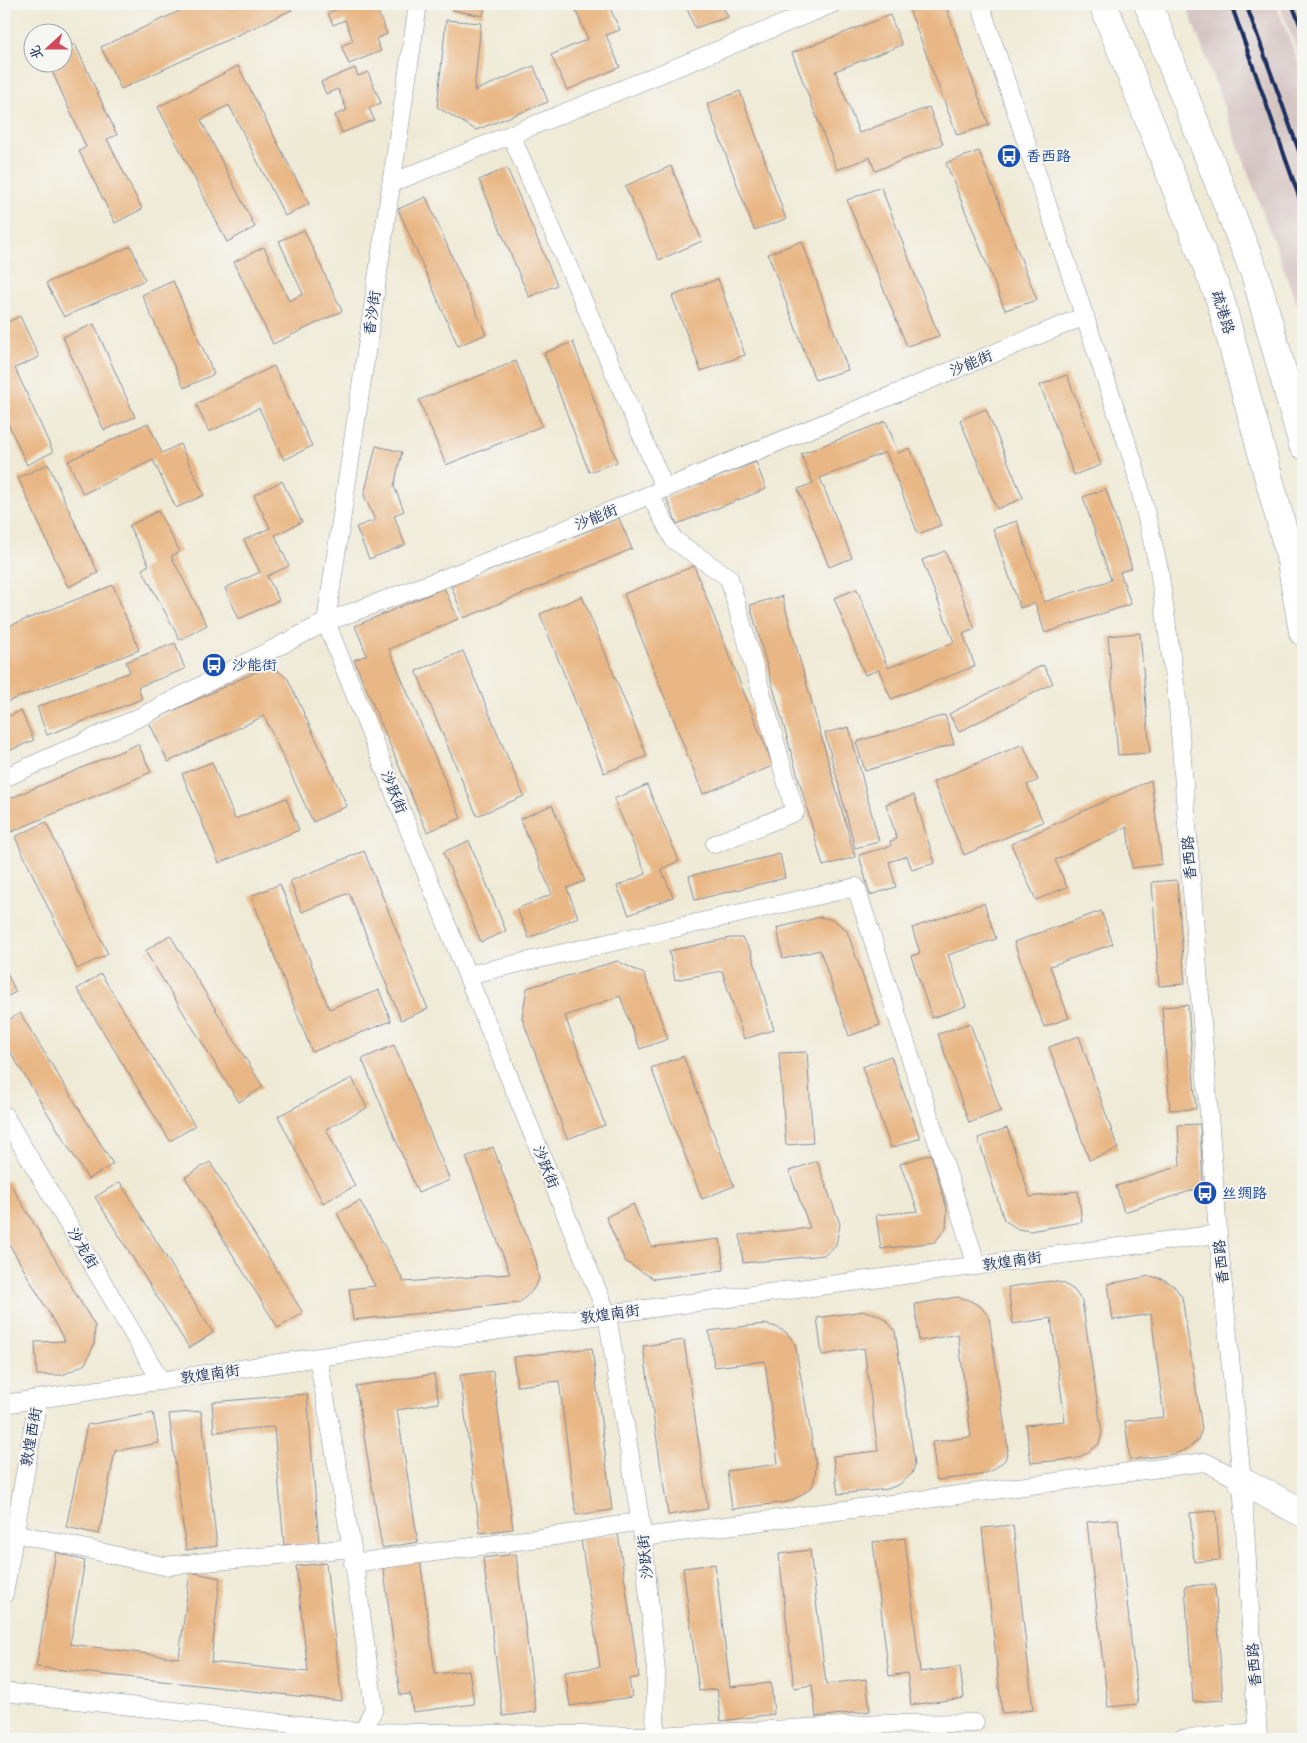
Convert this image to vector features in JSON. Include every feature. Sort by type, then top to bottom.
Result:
[{"type":"highway","name":"疏港路","points":[[1103,4],[1220,299],[1290,556],[1303,632]]},
{"type":"highway","points":[[1148,4],[1255,274],[1303,446]]},
{"type":"highway","points":[[1242,1481],[1303,1513]]},
{"type":"street","name":"香沙街","points":[[326,622],[418,4]]},
{"type":"street","points":[[392,183],[832,4]]},
{"type":"street","name":"香西路","points":[[980,4],[1134,464],[1160,569],[1178,706],[1218,1234],[1242,1481],[1258,1736]]},
{"type":"street","points":[[511,135],[657,492],[674,540],[729,578],[795,812],[715,844]]},
{"type":"street","name":"沙能街","points":[[4,778],[140,717],[326,622],[469,569],[1085,316]]},
{"type":"street","name":"沙跃街","points":[[326,622],[467,975],[607,1314],[642,1529],[656,1672],[656,1738]]},
{"type":"street","points":[[467,975],[856,887],[977,1266]]},
{"type":"street","name":"沙龙街","points":[[4,1115],[10,1141],[161,1381]]},
{"type":"street","name":"敦煌南街","points":[[4,1404],[607,1314],[1218,1234]]},
{"type":"street","points":[[318,1358],[352,1555],[374,1708],[361,1736]]},
{"type":"street","name":"敦煌西街","points":[[4,1594],[38,1400]]},
{"type":"street","points":[[14,1532],[164,1566],[352,1555],[642,1529],[1205,1462],[1242,1481]]},
{"type":"street","points":[[4,1692],[361,1736],[656,1738],[882,1724],[975,1723]]},
{"type":"street","points":[[1181,1739],[1258,1736]]},
{"type":"shaded area","points":[[1186,4],[1276,4],[1303,74],[1303,321]]},
{"type":"shaded area","points":[[1279,4],[1303,4],[1303,67]]},
{"type":"building","points":[[195,4],[289,4],[292,10],[121,89],[101,47]]},
{"type":"building","points":[[350,4],[363,4],[364,7],[375,4],[387,34],[376,39],[381,51],[349,64],[341,46],[353,41],[345,20],[333,25],[328,13]]},
{"type":"building","points":[[453,4],[485,4],[483,16],[452,10]]},
{"type":"building","points":[[573,4],[608,4],[620,30],[606,35],[620,67],[567,90],[551,55],[588,39]]},
{"type":"building","points":[[685,4],[722,4],[728,17],[695,28]]},
{"type":"building","points":[[924,4],[945,4],[989,125],[957,135],[909,9]]},
{"type":"building","points":[[890,15],[902,45],[835,71],[859,133],[929,107],[943,144],[875,171],[870,157],[837,170],[792,53]]},
{"type":"building","points":[[446,20],[481,23],[474,91],[534,66],[548,102],[476,130],[437,107]]},
{"type":"building","points":[[75,44],[117,135],[107,139],[142,209],[115,223],[79,151],[86,147],[52,72],[72,72],[72,45]]},
{"type":"building","points":[[238,66],[309,204],[285,216],[229,105],[201,120],[255,227],[227,242],[158,107]]},
{"type":"building","points":[[355,68],[358,76],[368,72],[381,103],[369,108],[374,120],[342,133],[335,115],[347,110],[338,89],[326,94],[321,82]]},
{"type":"building","points":[[740,91],[786,219],[754,230],[707,104]]},
{"type":"building","points":[[979,151],[1037,300],[1005,310],[946,163]]},
{"type":"building","points":[[671,166],[702,241],[659,260],[625,186]]},
{"type":"building","points":[[507,168],[557,285],[529,297],[479,180]]},
{"type":"building","points":[[881,187],[939,336],[907,346],[847,200]]},
{"type":"building","points":[[426,197],[486,334],[458,346],[398,209]]},
{"type":"building","points":[[304,230],[342,311],[273,344],[234,262],[264,247],[289,301],[303,294],[279,241]]},
{"type":"building","points":[[802,241],[848,370],[815,380],[768,254]]},
{"type":"building","points":[[131,246],[145,280],[64,317],[46,283]]},
{"type":"building","points":[[718,279],[745,355],[701,371],[672,296]]},
{"type":"building","points":[[173,281],[214,374],[184,388],[142,295]]},
{"type":"building","points":[[20,316],[39,357],[15,368],[53,452],[27,465],[4,415],[4,324]]},
{"type":"building","points":[[94,324],[135,417],[104,430],[63,337]]},
{"type":"building","points":[[573,342],[617,462],[589,472],[544,353]]},
{"type":"building","points":[[516,361],[542,426],[446,465],[419,400]]},
{"type":"building","points":[[274,366],[312,446],[284,460],[259,408],[209,432],[196,404]]},
{"type":"building","points":[[1067,375],[1101,465],[1074,475],[1040,385]]},
{"type":"building","points":[[986,409],[1023,498],[997,509],[960,420]]},
{"type":"building","points":[[886,421],[898,453],[910,448],[941,525],[918,534],[886,452],[820,478],[852,558],[829,567],[798,489],[813,483],[801,454]]},
{"type":"building","points":[[148,423],[162,453],[180,444],[204,495],[176,508],[153,460],[83,494],[68,461]]},
{"type":"building","points":[[376,446],[402,452],[394,486],[404,511],[394,515],[405,545],[369,559],[356,527],[375,520],[364,495]]},
{"type":"building","points":[[756,462],[766,489],[677,524],[666,497]]},
{"type":"building","points":[[48,464],[98,573],[68,587],[18,478]]},
{"type":"building","points":[[282,481],[302,522],[275,535],[289,566],[267,576],[279,600],[239,619],[225,588],[260,572],[244,540],[270,528],[254,495]]},
{"type":"building","points":[[1106,489],[1132,568],[1120,572],[1131,604],[1045,633],[1035,603],[1020,608],[993,529],[1017,521],[1044,602],[1111,580],[1083,497]]},
{"type":"building","points":[[158,511],[180,552],[171,556],[207,625],[180,640],[142,569],[149,565],[129,526]]},
{"type":"building","points":[[619,518],[632,549],[464,618],[451,586]]},
{"type":"building","points":[[945,551],[975,629],[963,634],[975,666],[891,699],[879,670],[865,675],[834,598],[857,589],[888,668],[954,642],[922,560]]},
{"type":"building","points":[[694,566],[773,766],[703,794],[624,594]]},
{"type":"building","points":[[113,585],[139,650],[4,703],[4,628]]},
{"type":"building","points":[[444,588],[458,619],[389,649],[461,818],[427,832],[354,660],[367,655],[355,626]]},
{"type":"building","points":[[582,596],[647,756],[604,773],[540,614]]},
{"type":"building","points":[[782,596],[855,857],[823,866],[750,605]]},
{"type":"building","points":[[1140,633],[1150,753],[1118,755],[1108,636]]},
{"type":"building","points":[[175,643],[185,669],[138,687],[142,699],[47,735],[37,707],[130,672],[126,662]]},
{"type":"building","points":[[463,651],[524,796],[477,816],[416,671]]},
{"type":"building","points":[[1043,665],[1053,683],[959,732],[949,714]]},
{"type":"building","points":[[264,668],[277,670],[288,679],[347,806],[313,822],[264,716],[168,762],[149,722]]},
{"type":"building","points":[[21,711],[34,740],[4,753],[4,718]]},
{"type":"building","points":[[945,715],[954,744],[865,771],[856,742]]},
{"type":"building","points":[[849,727],[879,842],[855,848],[825,733]]},
{"type":"building","points":[[138,744],[151,772],[4,835],[4,801]]},
{"type":"building","points":[[1023,744],[1038,780],[1027,785],[1043,822],[964,855],[933,782]]},
{"type":"building","points":[[212,762],[235,819],[286,798],[299,830],[219,863],[182,774]]},
{"type":"building","points":[[1151,780],[1162,864],[1132,868],[1127,827],[1055,860],[1067,887],[1036,900],[1011,844]]},
{"type":"building","points":[[647,785],[679,861],[661,869],[673,897],[629,915],[617,886],[646,874],[614,799]]},
{"type":"building","points":[[914,795],[935,863],[912,870],[907,856],[889,862],[896,887],[870,895],[859,855],[891,846],[890,841],[897,839],[886,804]]},
{"type":"building","points":[[552,805],[585,881],[567,888],[578,917],[529,938],[517,909],[552,894],[520,819]]},
{"type":"building","points":[[46,822],[108,954],[77,969],[15,837]]},
{"type":"building","points":[[469,841],[506,931],[481,942],[443,852]]},
{"type":"building","points":[[364,851],[428,1009],[401,1020],[349,893],[302,912],[290,881]]},
{"type":"building","points":[[780,854],[785,878],[695,900],[689,876]]},
{"type":"building","points":[[1177,880],[1185,984],[1159,986],[1152,882]]},
{"type":"building","points":[[280,884],[329,1009],[379,990],[391,1021],[312,1052],[251,896]]},
{"type":"building","points":[[984,903],[996,939],[948,955],[966,1006],[932,1018],[911,956],[920,953],[912,928]]},
{"type":"building","points":[[1101,911],[1113,944],[1050,966],[1069,1018],[1044,1027],[1014,942]]},
{"type":"building","points":[[820,917],[834,920],[847,931],[880,1025],[849,1036],[820,950],[783,959],[777,928]]},
{"type":"building","points":[[170,935],[263,1087],[239,1102],[145,951]]},
{"type":"building","points":[[730,938],[742,938],[751,951],[774,1030],[744,1039],[722,971],[675,980],[669,951]]},
{"type":"building","points":[[617,961],[644,974],[668,1039],[640,1049],[620,996],[565,1016],[605,1125],[567,1139],[522,1018],[527,988]]},
{"type":"building","points":[[4,967],[16,992],[4,998]]},
{"type":"building","points":[[101,974],[195,1126],[170,1141],[77,989]]},
{"type":"building","points":[[1188,1005],[1196,1109],[1170,1110],[1162,1007]]},
{"type":"building","points":[[20,1013],[113,1164],[88,1179],[4,1042],[4,1023]]},
{"type":"building","points":[[970,1023],[1001,1111],[969,1123],[938,1034]]},
{"type":"building","points":[[1079,1036],[1118,1149],[1089,1160],[1049,1047]]},
{"type":"building","points":[[394,1045],[450,1180],[418,1193],[362,1059]]},
{"type":"building","points":[[807,1052],[813,1143],[786,1145],[779,1053]]},
{"type":"building","points":[[683,1056],[734,1186],[702,1199],[651,1068]]},
{"type":"building","points":[[891,1056],[920,1138],[891,1148],[862,1067]]},
{"type":"building","points":[[352,1078],[367,1108],[326,1129],[355,1186],[323,1203],[278,1116]]},
{"type":"building","points":[[1200,1124],[1203,1187],[1124,1212],[1116,1186],[1180,1166],[1178,1125]]},
{"type":"building","points":[[1007,1128],[1030,1197],[1078,1191],[1082,1222],[1030,1231],[1018,1229],[1004,1220],[978,1138]]},
{"type":"building","points":[[493,1147],[536,1261],[539,1280],[532,1291],[519,1303],[353,1320],[349,1289],[375,1286],[337,1213],[360,1201],[404,1282],[510,1274],[466,1157]]},
{"type":"building","points":[[931,1154],[947,1209],[946,1228],[935,1242],[881,1249],[876,1215],[918,1211],[900,1164]]},
{"type":"building","points":[[817,1161],[840,1224],[836,1245],[825,1255],[743,1263],[740,1235],[810,1228],[789,1171]]},
{"type":"building","points":[[210,1162],[303,1313],[278,1328],[185,1177]]},
{"type":"building","points":[[8,1180],[95,1326],[94,1345],[85,1364],[63,1375],[37,1375],[35,1342],[65,1341],[4,1235],[4,1184]]},
{"type":"building","points":[[120,1182],[213,1333],[189,1348],[95,1197]]},
{"type":"building","points":[[633,1204],[652,1247],[720,1239],[724,1270],[654,1279],[625,1261],[606,1217]]},
{"type":"building","points":[[1150,1276],[1163,1279],[1174,1286],[1182,1297],[1202,1429],[1198,1440],[1187,1449],[1174,1454],[1130,1460],[1125,1421],[1164,1417],[1151,1314],[1113,1320],[1108,1284]]},
{"type":"building","points":[[1051,1281],[1063,1283],[1074,1290],[1082,1301],[1102,1433],[1099,1444],[1075,1459],[1031,1463],[1026,1425],[1065,1421],[1051,1318],[1013,1324],[1008,1287]]},
{"type":"building","points":[[957,1297],[969,1300],[981,1307],[989,1317],[1008,1450],[1005,1460],[993,1470],[981,1475],[937,1480],[932,1442],[971,1437],[958,1334],[919,1341],[915,1304]]},
{"type":"building","points":[[864,1311],[876,1314],[887,1321],[895,1331],[915,1464],[912,1474],[900,1484],[888,1489],[838,1494],[833,1456],[878,1451],[864,1348],[822,1355],[817,1318]]},
{"type":"building","points":[[764,1324],[776,1327],[787,1333],[795,1344],[816,1464],[815,1476],[812,1487],[788,1502],[732,1509],[727,1471],[778,1464],[765,1361],[714,1367],[709,1331]]},
{"type":"building","points":[[684,1340],[708,1509],[668,1515],[643,1346]]},
{"type":"building","points":[[592,1348],[612,1510],[576,1515],[559,1381],[517,1386],[513,1357]]},
{"type":"building","points":[[493,1371],[513,1529],[480,1533],[460,1375]]},
{"type":"building","points":[[434,1374],[439,1403],[397,1410],[418,1542],[382,1548],[356,1386]]},
{"type":"building","points":[[307,1394],[319,1543],[284,1545],[274,1427],[214,1432],[212,1402]]},
{"type":"building","points":[[201,1411],[217,1546],[186,1550],[169,1414]]},
{"type":"building","points":[[153,1413],[159,1443],[115,1451],[99,1534],[66,1527],[87,1425]]},
{"type":"building","points":[[1216,1511],[1220,1560],[1194,1562],[1190,1513]]},
{"type":"building","points":[[1118,1519],[1138,1704],[1108,1707],[1087,1522]]},
{"type":"building","points":[[1013,1525],[1033,1710],[1002,1713],[982,1528]]},
{"type":"building","points":[[618,1534],[639,1677],[629,1679],[632,1697],[570,1706],[565,1672],[600,1667],[581,1539]]},
{"type":"building","points":[[905,1538],[920,1672],[960,1667],[964,1698],[911,1705],[907,1673],[889,1676],[873,1542]]},
{"type":"building","points":[[810,1550],[826,1684],[866,1679],[870,1711],[816,1717],[812,1685],[794,1688],[779,1554]]},
{"type":"building","points":[[56,1552],[85,1561],[70,1644],[179,1658],[190,1572],[220,1578],[211,1662],[308,1672],[296,1566],[326,1563],[342,1701],[36,1667]]},
{"type":"building","points":[[516,1554],[536,1712],[503,1716],[483,1558]]},
{"type":"building","points":[[420,1559],[435,1674],[469,1670],[474,1704],[413,1712],[410,1694],[400,1695],[383,1564]]},
{"type":"building","points":[[715,1564],[730,1687],[771,1683],[774,1714],[721,1721],[717,1689],[699,1691],[683,1568]]},
{"type":"building","points":[[1215,1584],[1223,1700],[1193,1702],[1185,1586]]},
{"type":"railway","points":[[1231,4],[1303,208]]},
{"type":"railway","points":[[1246,4],[1303,162]]},
{"type":"railway","points":[[1292,4],[1303,32]]},
{"type":"place","name":"香西路","points":[[1009,156]]},
{"type":"place","name":"沙能街","points":[[214,665]]},
{"type":"place","name":"丝绸路","points":[[1205,1193]]}]
